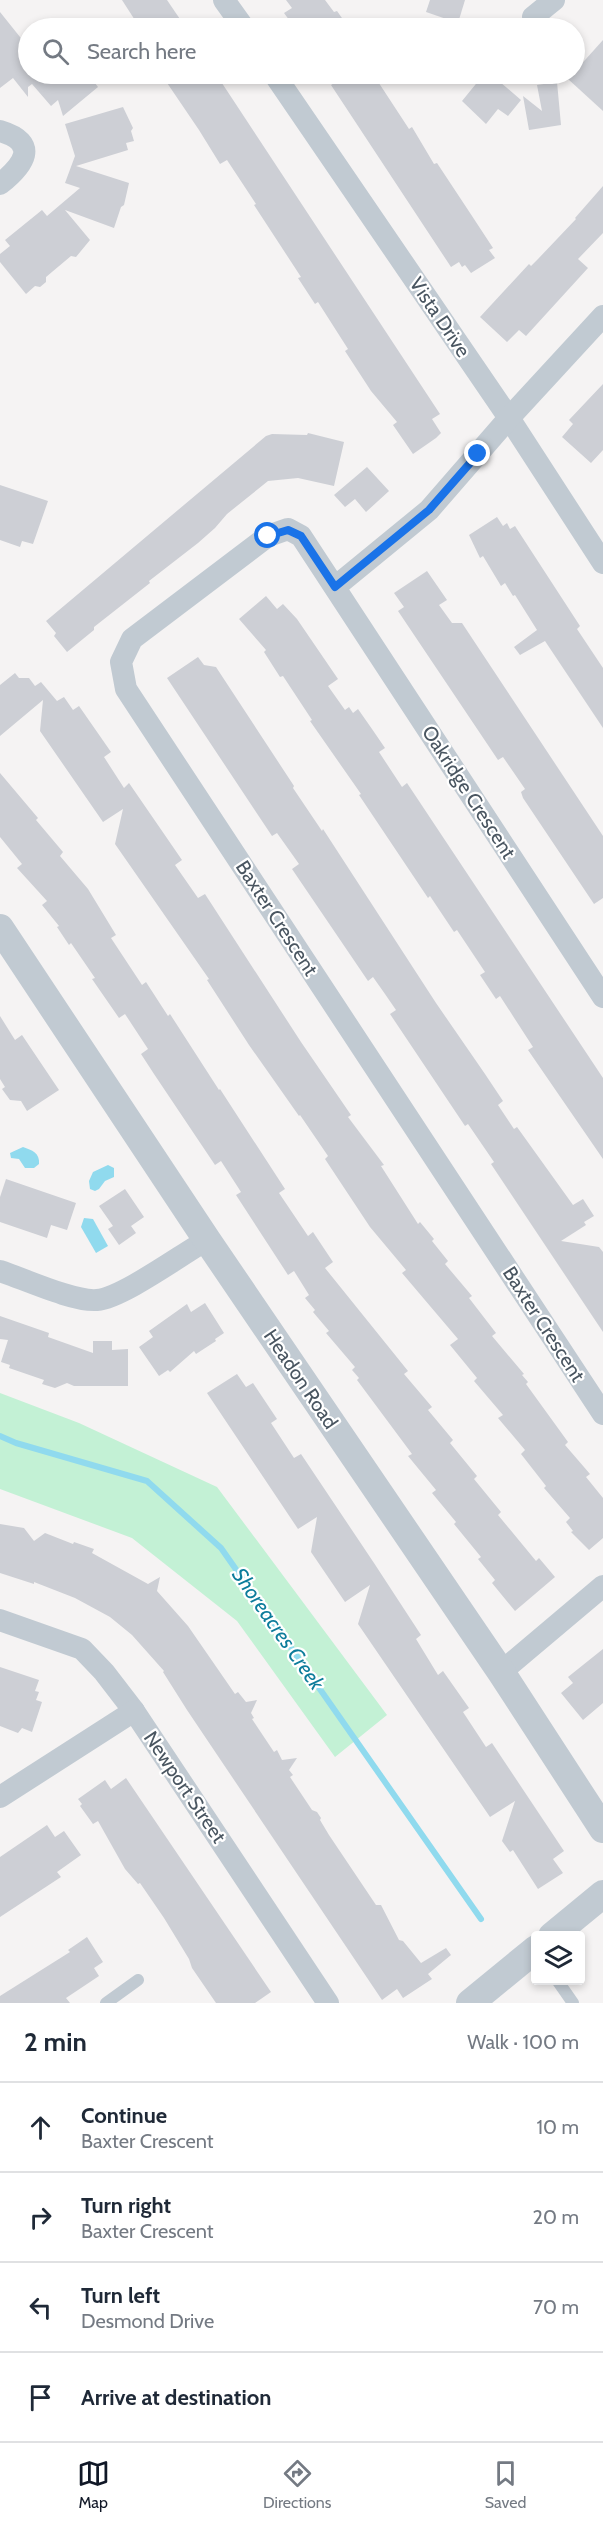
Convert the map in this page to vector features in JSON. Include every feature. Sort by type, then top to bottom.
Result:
[{"type":"street","points":[[224,0],[236,18]]},
{"type":"street","points":[[533,17],[554,0]]},
{"type":"street","name":"Vista Drive","points":[[281,84],[509,418],[603,563]]},
{"type":"street","points":[[0,131],[19,140],[25,150],[24,162],[15,173],[0,184]]},
{"type":"street","points":[[335,587],[429,510],[509,418],[603,316]]},
{"type":"street","name":"Baxter Crescent","points":[[335,587],[301,536],[288,530],[268,536],[132,639],[121,662],[126,688],[603,1414]]},
{"type":"street","name":"Oakridge Crescent","points":[[335,587],[603,997]]},
{"type":"street","name":"Headon Road","points":[[0,928],[207,1240],[501,1672],[603,1829]]},
{"type":"street","points":[[0,1271],[72,1296],[97,1300],[122,1292],[207,1240]]},
{"type":"street","points":[[501,1672],[603,1586]]},
{"type":"street","name":"Newport Street","points":[[0,1620],[82,1649],[104,1672],[134,1711],[328,2003]]},
{"type":"street","points":[[0,1797],[134,1711]]},
{"type":"street","points":[[557,1931],[603,1894]]},
{"type":"street","points":[[470,2003],[531,1953]]},
{"type":"lane","points":[[106,2003],[138,1980]]},
{"type":"lane","points":[[560,1985],[573,2003]]},
{"type":"green space","points":[[0,1393],[79,1423],[217,1487],[387,1715],[335,1757],[237,1621],[132,1538],[0,1489]]},
{"type":"water","points":[[23,1147],[37,1155],[39,1164],[34,1168],[25,1168],[19,1159],[11,1158],[10,1153]]},
{"type":"water","points":[[108,1165],[114,1168],[114,1177],[105,1181],[95,1191],[90,1189],[89,1181],[93,1172]]},
{"type":"water","points":[[84,1218],[93,1219],[108,1246],[96,1253],[81,1227]]},
{"type":"building","points":[[122,0],[167,0],[179,18],[134,18]]},
{"type":"building","points":[[286,0],[325,0],[342,18],[288,18],[284,13],[292,8]]},
{"type":"building","points":[[430,0],[465,0],[460,18],[443,18],[426,12]]},
{"type":"building","points":[[0,12],[18,34],[18,84],[32,84],[28,87],[28,97],[13,78],[0,88]]},
{"type":"building","points":[[603,40],[603,111],[573,84],[585,84],[585,60]]},
{"type":"building","points":[[32,84],[96,84],[98,87],[63,116],[58,100],[51,106]]},
{"type":"building","points":[[168,84],[223,84],[440,414],[432,419],[441,433],[436,438],[413,454],[393,425],[397,422],[371,391],[345,351],[348,349],[318,302],[315,304],[298,278],[301,277],[227,160],[220,164]]},
{"type":"building","points":[[380,84],[409,129],[412,127],[434,164],[437,163],[493,248],[489,250],[495,258],[471,273],[465,265],[462,267],[459,262],[451,267],[331,85]]},
{"type":"building","points":[[476,84],[502,84],[521,100],[508,116],[498,109],[486,124],[462,101]]},
{"type":"building","points":[[557,84],[561,125],[529,130],[523,96],[542,111],[537,85]]},
{"type":"building","points":[[123,107],[133,128],[131,131],[134,141],[126,143],[128,150],[76,166],[129,183],[124,205],[121,207],[114,228],[65,210],[90,240],[76,257],[71,256],[46,277],[46,282],[40,287],[35,286],[26,294],[0,262],[0,254],[10,246],[5,240],[42,210],[47,216],[80,188],[65,183],[75,156],[65,124]]},
{"type":"building","points":[[603,186],[603,233],[578,259],[588,268],[526,336],[519,330],[507,342],[480,317],[529,264],[531,266],[576,219]]},
{"type":"building","points":[[603,384],[603,450],[591,463],[562,437],[573,424],[569,420]]},
{"type":"building","points":[[308,433],[344,442],[334,486],[298,478],[268,481],[227,514],[198,543],[149,581],[150,583],[94,627],[94,630],[67,652],[46,621],[266,436],[272,434],[307,435]]},
{"type":"building","points":[[367,467],[389,491],[366,512],[355,499],[345,507],[334,495]]},
{"type":"building","points":[[0,485],[48,501],[33,544],[22,541],[20,547],[0,540]]},
{"type":"building","points":[[497,517],[503,526],[507,523],[510,529],[515,526],[580,626],[577,629],[603,668],[603,728],[545,641],[520,655],[514,647],[537,630],[515,595],[513,596],[505,583],[501,586],[483,556],[480,558],[469,535]]},
{"type":"building","points":[[427,571],[447,600],[439,605],[452,623],[462,623],[603,836],[603,898],[594,904],[523,798],[521,792],[525,789],[503,757],[498,760],[398,611],[404,607],[394,593]]},
{"type":"building","points":[[266,596],[277,609],[283,604],[297,619],[338,679],[328,686],[345,710],[349,707],[353,713],[358,709],[385,748],[379,752],[402,787],[407,783],[603,1078],[603,1159],[528,1050],[533,1047],[500,996],[496,999],[480,975],[485,972],[457,930],[454,932],[430,896],[428,898],[359,795],[361,794],[310,721],[312,720],[283,676],[280,677],[264,652],[266,650],[239,619]]},
{"type":"building","points":[[198,657],[204,665],[216,667],[294,786],[293,788],[322,831],[323,829],[503,1101],[498,1105],[514,1129],[517,1127],[573,1205],[583,1199],[594,1216],[584,1222],[586,1225],[561,1241],[599,1247],[603,1252],[603,1332],[491,1164],[494,1162],[468,1124],[465,1126],[390,1014],[396,1010],[373,977],[368,981],[292,869],[299,864],[277,833],[272,836],[167,678]]},
{"type":"building","points":[[15,673],[19,678],[29,678],[35,686],[41,682],[57,701],[64,697],[73,710],[79,706],[111,752],[104,757],[124,788],[129,783],[182,860],[175,865],[198,898],[205,894],[351,1115],[348,1117],[384,1165],[381,1166],[418,1224],[420,1222],[434,1239],[432,1241],[448,1261],[445,1264],[472,1296],[469,1298],[496,1333],[492,1336],[524,1374],[522,1375],[528,1382],[526,1384],[568,1442],[565,1445],[590,1474],[586,1477],[603,1498],[603,1538],[589,1550],[571,1532],[573,1531],[566,1522],[570,1518],[544,1488],[546,1486],[521,1454],[525,1450],[498,1418],[503,1415],[474,1381],[477,1378],[450,1345],[458,1339],[402,1273],[406,1270],[370,1227],[325,1159],[328,1156],[249,1045],[207,980],[209,979],[115,844],[123,809],[103,822],[40,731],[43,700],[0,736],[0,685]]},
{"type":"building","points":[[0,773],[63,852],[60,856],[88,889],[116,935],[111,938],[142,985],[146,982],[168,1016],[170,1014],[220,1089],[285,1189],[279,1193],[308,1236],[313,1232],[333,1262],[325,1268],[408,1371],[404,1374],[432,1407],[428,1410],[453,1440],[450,1443],[477,1476],[474,1479],[501,1512],[498,1515],[536,1561],[539,1558],[555,1577],[515,1611],[492,1583],[495,1580],[478,1559],[481,1557],[432,1493],[436,1490],[408,1456],[412,1454],[357,1380],[359,1378],[352,1370],[355,1367],[326,1333],[329,1331],[313,1312],[315,1310],[305,1298],[309,1295],[294,1271],[288,1275],[236,1195],[241,1192],[221,1161],[215,1165],[154,1074],[141,1054],[148,1049],[125,1014],[119,1018],[92,979],[95,978],[42,905],[47,901],[17,868],[22,864],[0,837]]},
{"type":"building","points":[[0,1016],[15,1040],[22,1035],[59,1090],[27,1111],[21,1101],[10,1100],[2,1089],[5,1087],[0,1079]]},
{"type":"building","points":[[6,1179],[76,1203],[67,1230],[51,1225],[47,1238],[0,1222],[0,1197]]},
{"type":"building","points":[[125,1189],[144,1217],[131,1226],[136,1233],[119,1245],[108,1229],[113,1226],[99,1206]]},
{"type":"building","points":[[205,1303],[224,1333],[196,1354],[194,1351],[170,1372],[168,1370],[159,1376],[139,1347],[153,1337],[149,1331],[187,1304],[191,1312]]},
{"type":"building","points":[[0,1316],[49,1333],[48,1337],[93,1353],[93,1341],[112,1341],[112,1350],[128,1349],[128,1386],[74,1386],[67,1383],[55,1388],[42,1384],[44,1380],[9,1368],[10,1365],[1,1362],[8,1340],[0,1339]]},
{"type":"building","points":[[237,1374],[246,1387],[253,1383],[277,1419],[271,1423],[294,1458],[301,1454],[421,1635],[416,1639],[438,1675],[443,1671],[469,1708],[463,1712],[486,1747],[492,1743],[564,1851],[553,1859],[563,1873],[538,1889],[513,1850],[510,1852],[502,1841],[515,1801],[490,1817],[358,1624],[370,1585],[345,1602],[311,1552],[317,1517],[298,1529],[207,1393]]},
{"type":"building","points":[[0,1524],[24,1528],[34,1541],[45,1533],[94,1549],[92,1553],[148,1584],[160,1577],[157,1591],[188,1626],[235,1694],[238,1692],[246,1702],[257,1700],[251,1713],[254,1718],[252,1719],[274,1752],[277,1750],[282,1760],[297,1758],[289,1770],[293,1775],[290,1777],[312,1810],[317,1812],[329,1835],[376,1905],[381,1905],[399,1940],[403,1941],[421,1963],[446,1948],[451,1955],[428,1974],[432,1979],[403,1998],[397,1989],[382,2000],[187,1710],[164,1671],[132,1635],[110,1617],[75,1598],[34,1582],[34,1584],[0,1573]]},
{"type":"building","points":[[603,1649],[603,1703],[583,1720],[561,1693],[573,1683],[568,1677]]},
{"type":"building","points":[[0,1667],[39,1680],[35,1691],[39,1692],[36,1700],[42,1702],[32,1732],[22,1728],[18,1733],[0,1726]]},
{"type":"building","points":[[126,1778],[271,1992],[255,2003],[216,2003],[192,1968],[164,1918],[140,1883],[138,1884],[125,1869],[98,1821],[93,1824],[80,1806],[82,1804],[78,1799],[105,1780],[111,1789]]},
{"type":"building","points":[[47,1825],[55,1837],[64,1831],[81,1855],[57,1872],[61,1877],[0,1917],[0,1857]]},
{"type":"building","points":[[87,1937],[103,1962],[94,1968],[99,1976],[66,1998],[70,2003],[0,2003],[0,1996],[70,1952],[68,1950]]},
{"type":"waterway","name":"Shoreacres Creek","points":[[0,1436],[16,1443],[147,1481],[221,1548],[481,1919]]},
{"type":"route","points":[[268,536],[288,530],[301,536],[335,587],[429,510],[478,454]]}]
